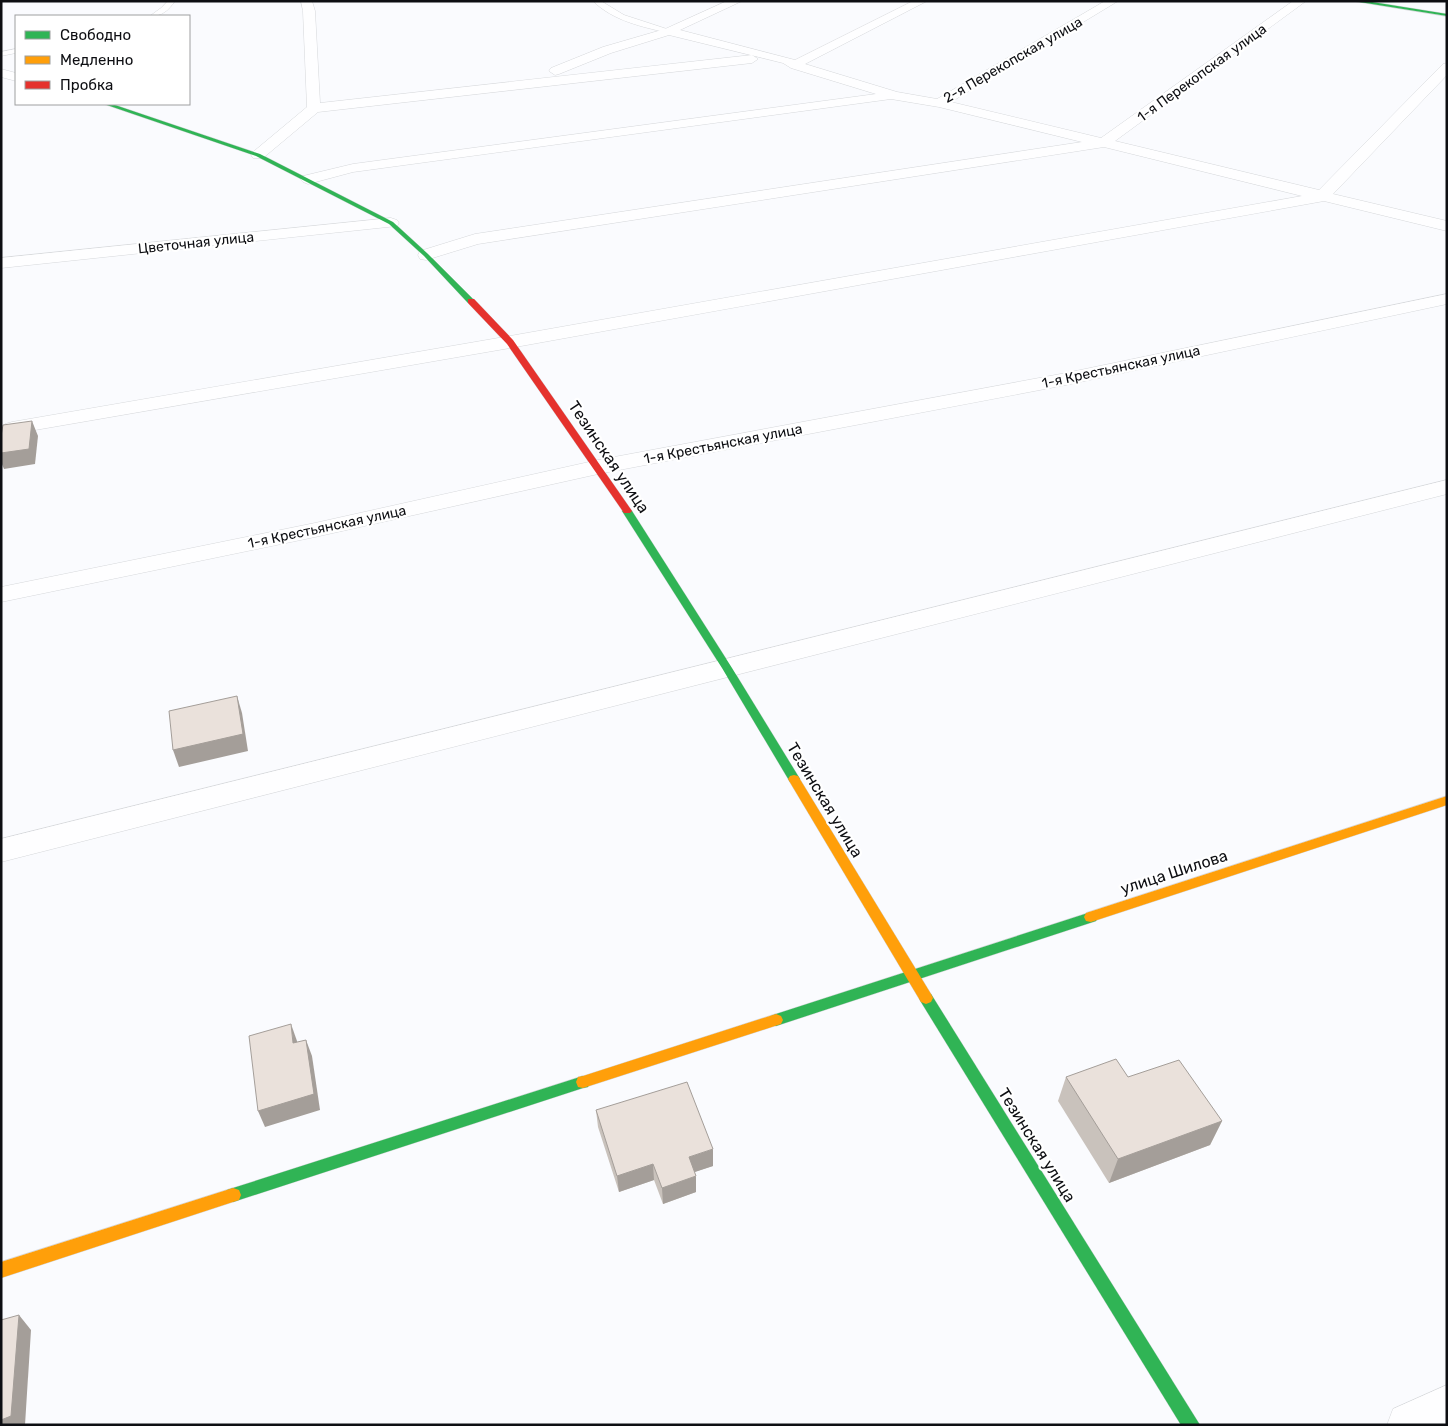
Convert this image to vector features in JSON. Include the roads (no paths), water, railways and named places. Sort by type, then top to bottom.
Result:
[{"type":"street","points":[[306,1],[309,11],[314,108]]},
{"type":"street","points":[[531,83],[607,50],[669,31],[737,1]]},
{"type":"street","points":[[258,155],[314,108],[695,64],[755,59],[791,63],[811,56],[922,1]]},
{"type":"street","name":"2-я Перекопская улица","points":[[938,103],[1113,1]]},
{"type":"street","name":"1-я Перекопская улица","points":[[1103,143],[1301,1]]},
{"type":"street","points":[[1355,1],[1447,15]]},
{"type":"street","points":[[669,31],[791,63],[895,96],[938,103],[1447,226]]},
{"type":"street","points":[[12,428],[510,342],[1321,197],[1447,67]]},
{"type":"street","points":[[1,73],[15,76]]},
{"type":"street","points":[[308,179],[363,166],[895,96]]},
{"type":"street","name":"Тезинская улица","points":[[110,105],[258,155],[391,223],[426,255],[510,342],[598,467],[727,668],[912,976],[1191,1425]]},
{"type":"street","points":[[426,255],[475,239],[1103,143]]},
{"type":"street","name":"Цветочная улица","points":[[1,263],[391,223]]},
{"type":"street","name":"1-я Крестьянская улица","points":[[1,594],[324,528],[598,467],[1066,379],[1447,300]]},
{"type":"street","points":[[1,851],[1447,487]]},
{"type":"street","name":"улица Шилова","points":[[1,1270],[912,976],[1447,800]]},
{"type":"street","points":[[1409,1425],[1447,1407]]},
{"type":"lane","points":[[154,15],[164,10],[172,1]]},
{"type":"lane","points":[[596,1],[608,11],[623,19],[669,31]]},
{"type":"lane","points":[[1,54],[15,51]]}]
